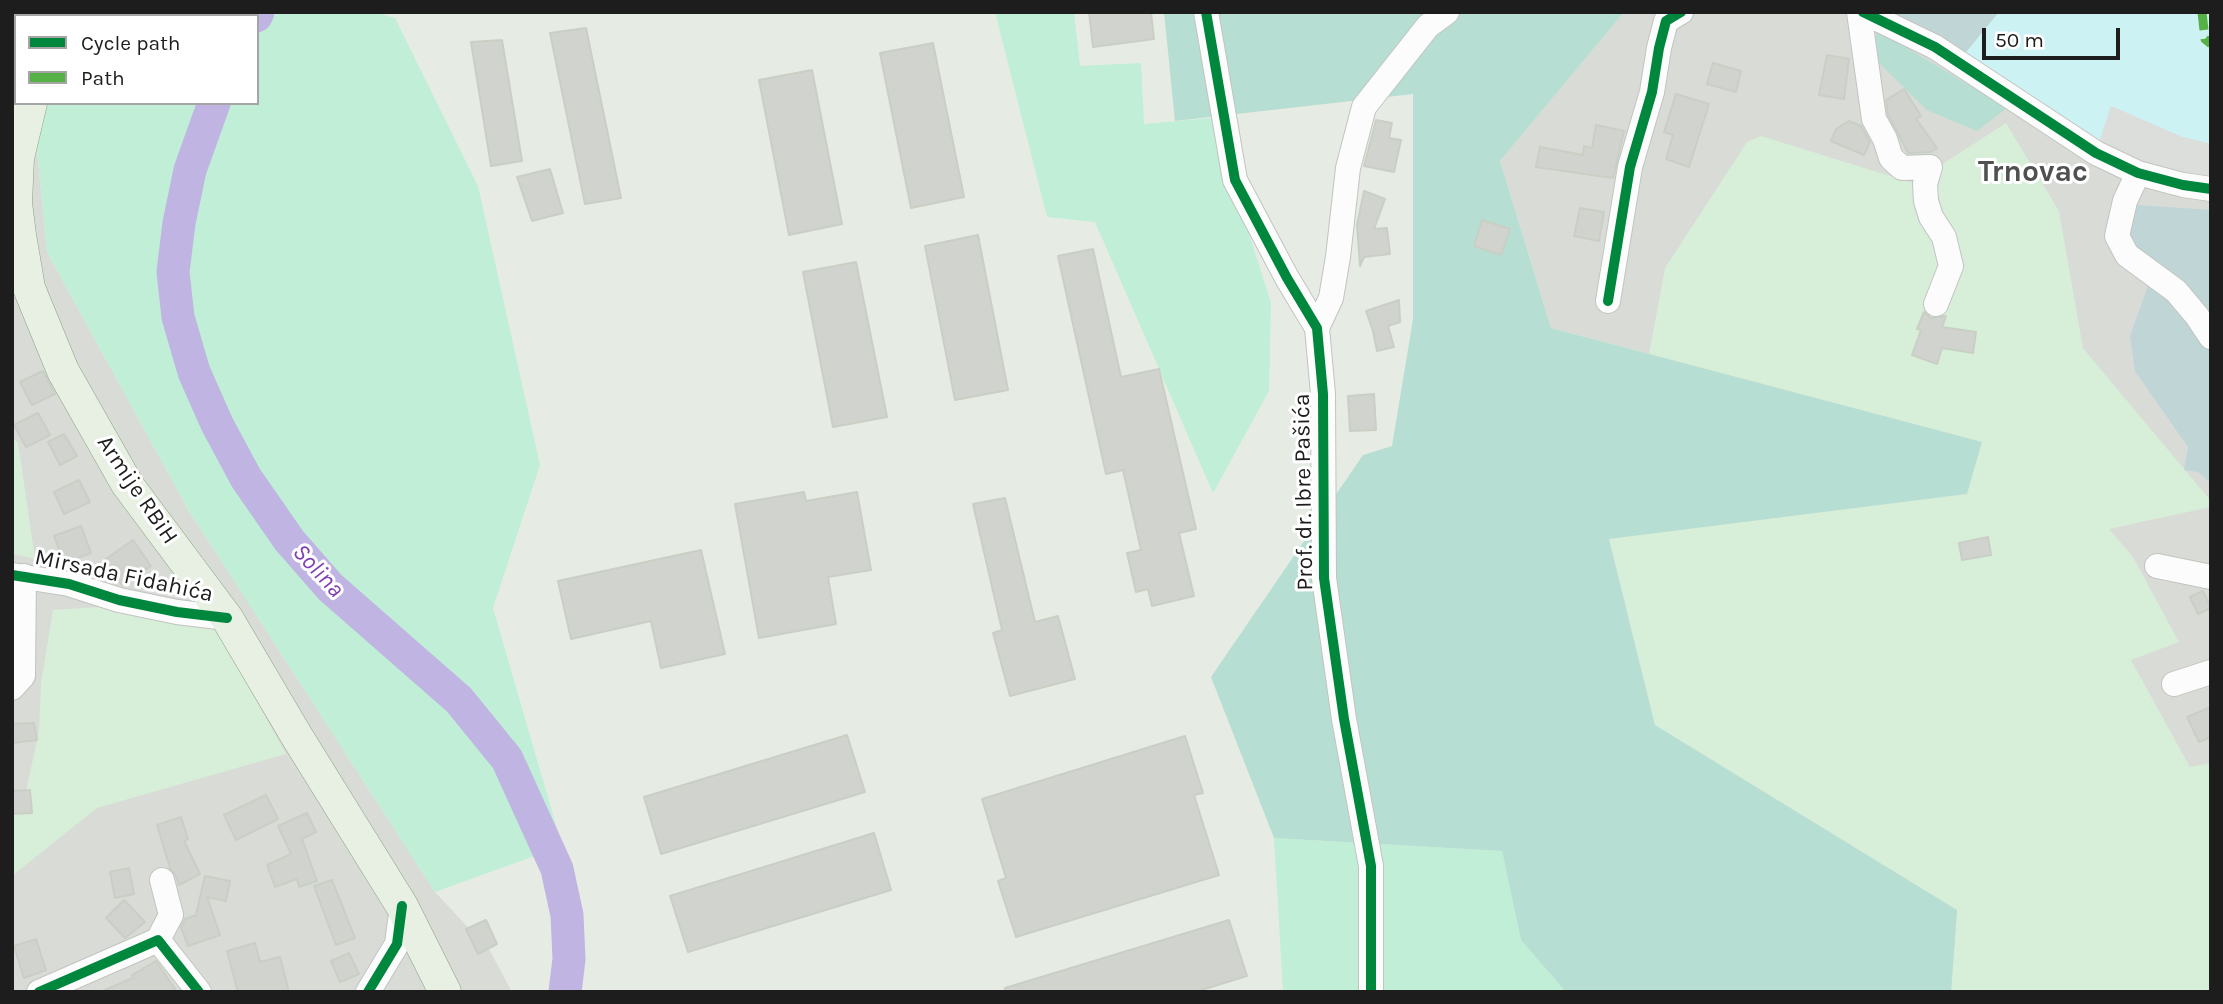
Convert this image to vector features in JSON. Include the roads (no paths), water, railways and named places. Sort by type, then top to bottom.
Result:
[{"type":"main road","name":"Armije RBiH","points":[[31,105],[19,159],[16,237],[29,288],[64,372],[128,484],[227,618],[402,906],[445,992]]},
{"type":"street","name":"Prof. dr. Ibre Pašića","points":[[1206,12],[1235,180],[1317,328],[1323,394],[1324,578],[1344,719],[1371,866],[1371,992]]},
{"type":"street","name":"Prof. dr. Ibre Pašića","points":[[1317,328],[1331,298],[1348,167],[1364,107],[1428,26],[1447,12]]},
{"type":"street","points":[[1608,300],[1630,167],[1652,92],[1666,21],[1681,12]]},
{"type":"street","points":[[1861,12],[1935,47],[2096,153],[2138,173],[2211,189]]},
{"type":"street","points":[[1861,12],[1874,119],[1885,139],[1891,159],[1902,168],[1930,167],[1925,184],[1926,201],[1931,218],[1944,237],[1951,266],[1936,304]]},
{"type":"street","points":[[2138,173],[2125,201],[2117,236],[2127,255],[2176,291],[2211,337]]},
{"type":"street","points":[[2157,566],[2211,577]]},
{"type":"street","name":"Mirsada Fidahića","points":[[12,688],[23,676],[18,576],[69,584],[119,600],[177,612],[227,618]]},
{"type":"street","points":[[2174,684],[2211,672]]},
{"type":"street","points":[[39,992],[158,940],[171,915],[162,880]]},
{"type":"street","points":[[368,992],[397,944],[402,906]]},
{"type":"street","points":[[158,940],[199,992]]},
{"type":"waterway","name":"Solina","points":[[213,105],[190,170],[179,223],[173,272],[178,317],[194,372],[217,424],[246,478],[289,540],[330,587],[459,700],[507,759],[557,869],[567,915],[569,959],[565,992]]},
{"type":"district","name":"Trnovac","points":[[2033,172]]}]
